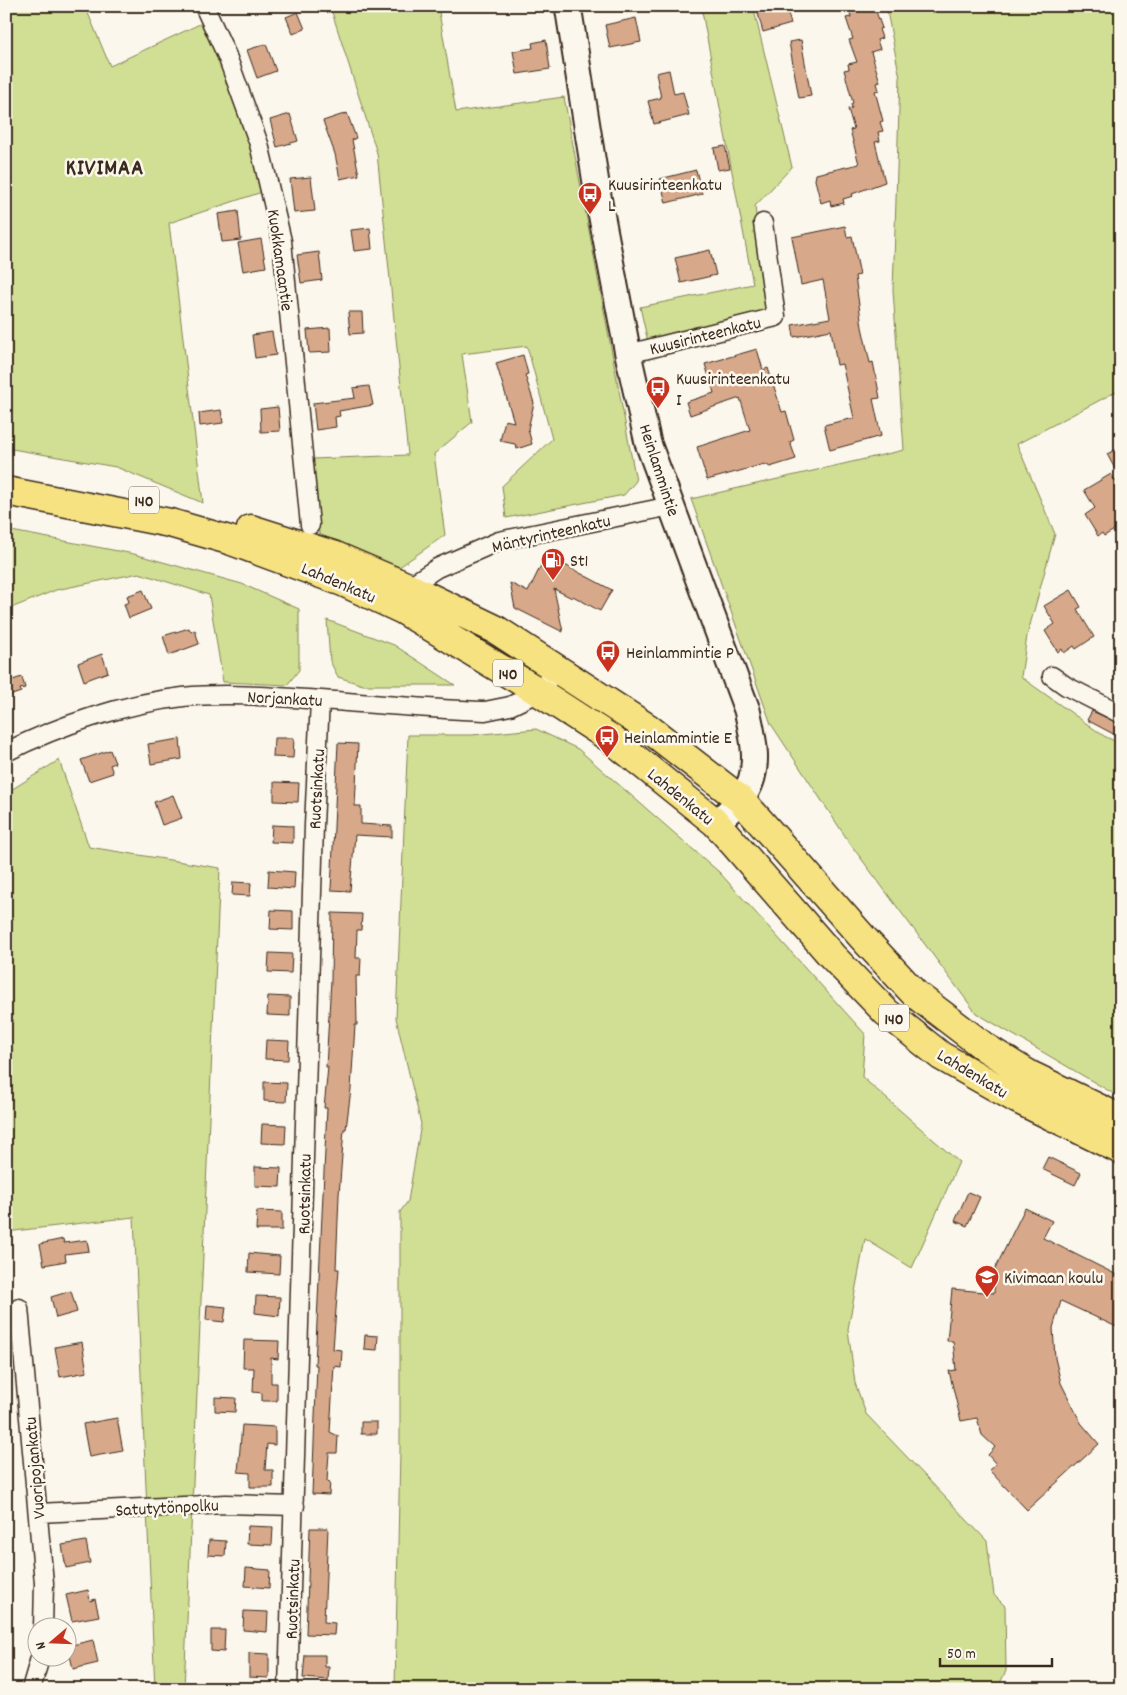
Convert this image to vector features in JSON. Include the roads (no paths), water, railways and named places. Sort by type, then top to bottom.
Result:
[{"type":"main road","name":"Lahdenkatu","points":[[6,473],[169,505],[278,546],[343,582],[403,610],[539,692],[610,738],[716,823],[832,956],[886,1012],[941,1056],[1017,1099],[1121,1150]]},
{"type":"main road","name":"Lahdenkatu","points":[[6,491],[333,556],[408,586],[495,629],[648,728],[741,800],[915,994],[994,1053],[1028,1074],[1121,1119]]},
{"type":"street","name":"Kuokkamaantie","points":[[204,6],[227,56],[259,144],[282,242],[310,525]]},
{"type":"street","name":"Heinlammintie","points":[[568,6],[599,202],[628,354],[648,442],[747,710],[755,744],[755,765],[751,783],[741,800],[716,823]]},
{"type":"street","name":"Kuusirinteenkatu","points":[[628,354],[776,317],[763,223]]},
{"type":"street","name":"Mäntyrinteenkatu","points":[[408,586],[437,568],[499,541],[671,506]]},
{"type":"street","name":"Norjankatu","points":[[6,752],[54,730],[101,715],[182,698],[230,694],[485,712],[510,706],[539,692],[556,668]]},
{"type":"street","points":[[1052,676],[1066,686],[1121,714]]},
{"type":"street","name":"Ruotsinkatu","points":[[288,1689],[314,825],[320,700]]},
{"type":"street","name":"Vuoripojankatu","points":[[19,1308],[44,1583],[43,1618]]},
{"type":"street","name":"Satutytönpolku","points":[[38,1513],[226,1504],[295,1506]]},
{"type":"street","points":[[31,1689],[37,1668]]},
{"type":"place","name":"Kuusirinteenkatu L","points":[[590,215]]},
{"type":"place","name":"Kuusirinteenkatu I","points":[[658,409]]},
{"type":"place","name":"St1","points":[[553,581]]},
{"type":"place","name":"Heinlammintie P","points":[[608,673]]},
{"type":"place","name":"Heinlammintie E","points":[[607,758]]},
{"type":"place","name":"Kivimaan koulu","points":[[987,1298]]},
{"type":"district","name":"KIVIMAA","points":[[105,166]]}]
